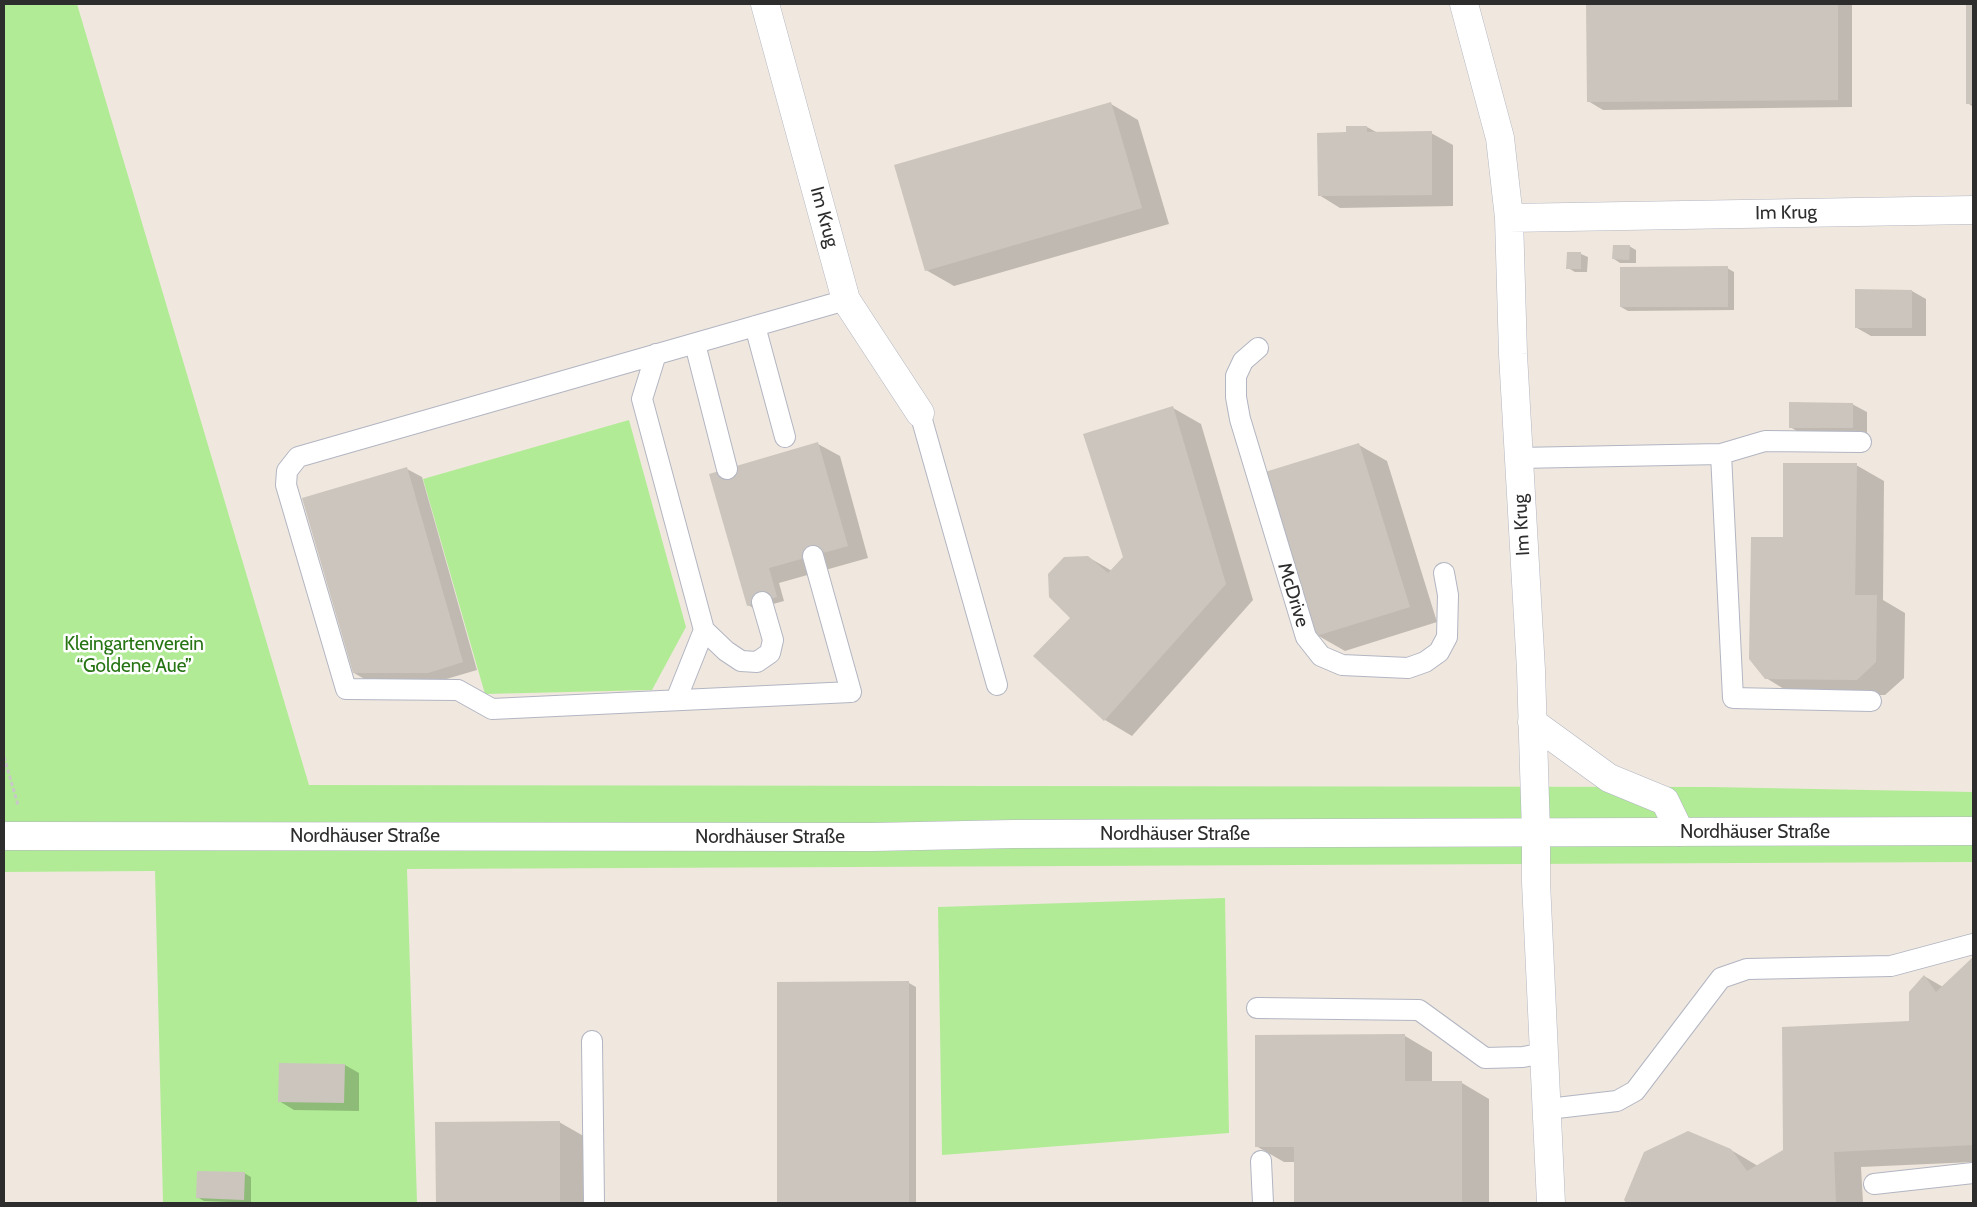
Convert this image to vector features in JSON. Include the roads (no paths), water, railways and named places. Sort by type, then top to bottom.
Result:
[{"type":"street","name":"Im Krug","points":[[765,4],[846,300],[920,413]]},
{"type":"street","name":"Im Krug","points":[[1464,4],[1500,138],[1509,218],[1512,346],[1536,833]]},
{"type":"street","name":"Im Krug","points":[[1509,218],[1973,210]]},
{"type":"street","points":[[1532,722],[1609,778],[1664,800],[1680,832]]},
{"type":"street","name":"Nordhäuser Straße","points":[[16,836],[872,837],[1013,834],[1973,831]]},
{"type":"street","points":[[1536,833],[1536,882],[1551,1203]]},
{"type":"lane","points":[[813,556],[851,692],[492,709],[458,690],[346,689],[286,485],[286,471],[298,457],[846,300]]},
{"type":"lane","points":[[755,326],[785,437]]},
{"type":"lane","points":[[695,344],[727,469]]},
{"type":"lane","name":"McDrive","points":[[1258,348],[1243,361],[1236,376],[1236,397],[1240,419],[1306,637],[1321,656],[1342,665],[1408,668],[1426,662],[1439,652],[1447,637],[1448,595],[1444,573]]},
{"type":"lane","points":[[656,354],[642,399],[704,630],[726,651],[741,661],[756,662],[770,653],[773,640],[762,602]]},
{"type":"lane","points":[[920,413],[997,685]]},
{"type":"lane","points":[[1518,458],[1721,454],[1765,441],[1861,442]]},
{"type":"lane","points":[[1721,454],[1733,698],[1871,701]]},
{"type":"lane","points":[[676,700],[704,630]]},
{"type":"lane","points":[[1548,1109],[1617,1101],[1635,1091],[1721,978],[1747,969],[1891,966],[1973,944]]},
{"type":"lane","points":[[1257,1008],[1419,1010],[1485,1058],[1523,1057],[1544,1053]]},
{"type":"lane","points":[[592,1041],[594,1203]]},
{"type":"lane","points":[[1262,1162],[1263,1203]]},
{"type":"lane","points":[[1874,1184],[1973,1173]]},
{"type":"park label","name":"Kleingartenverein “Goldene Aue”","points":[[134,655]]}]
